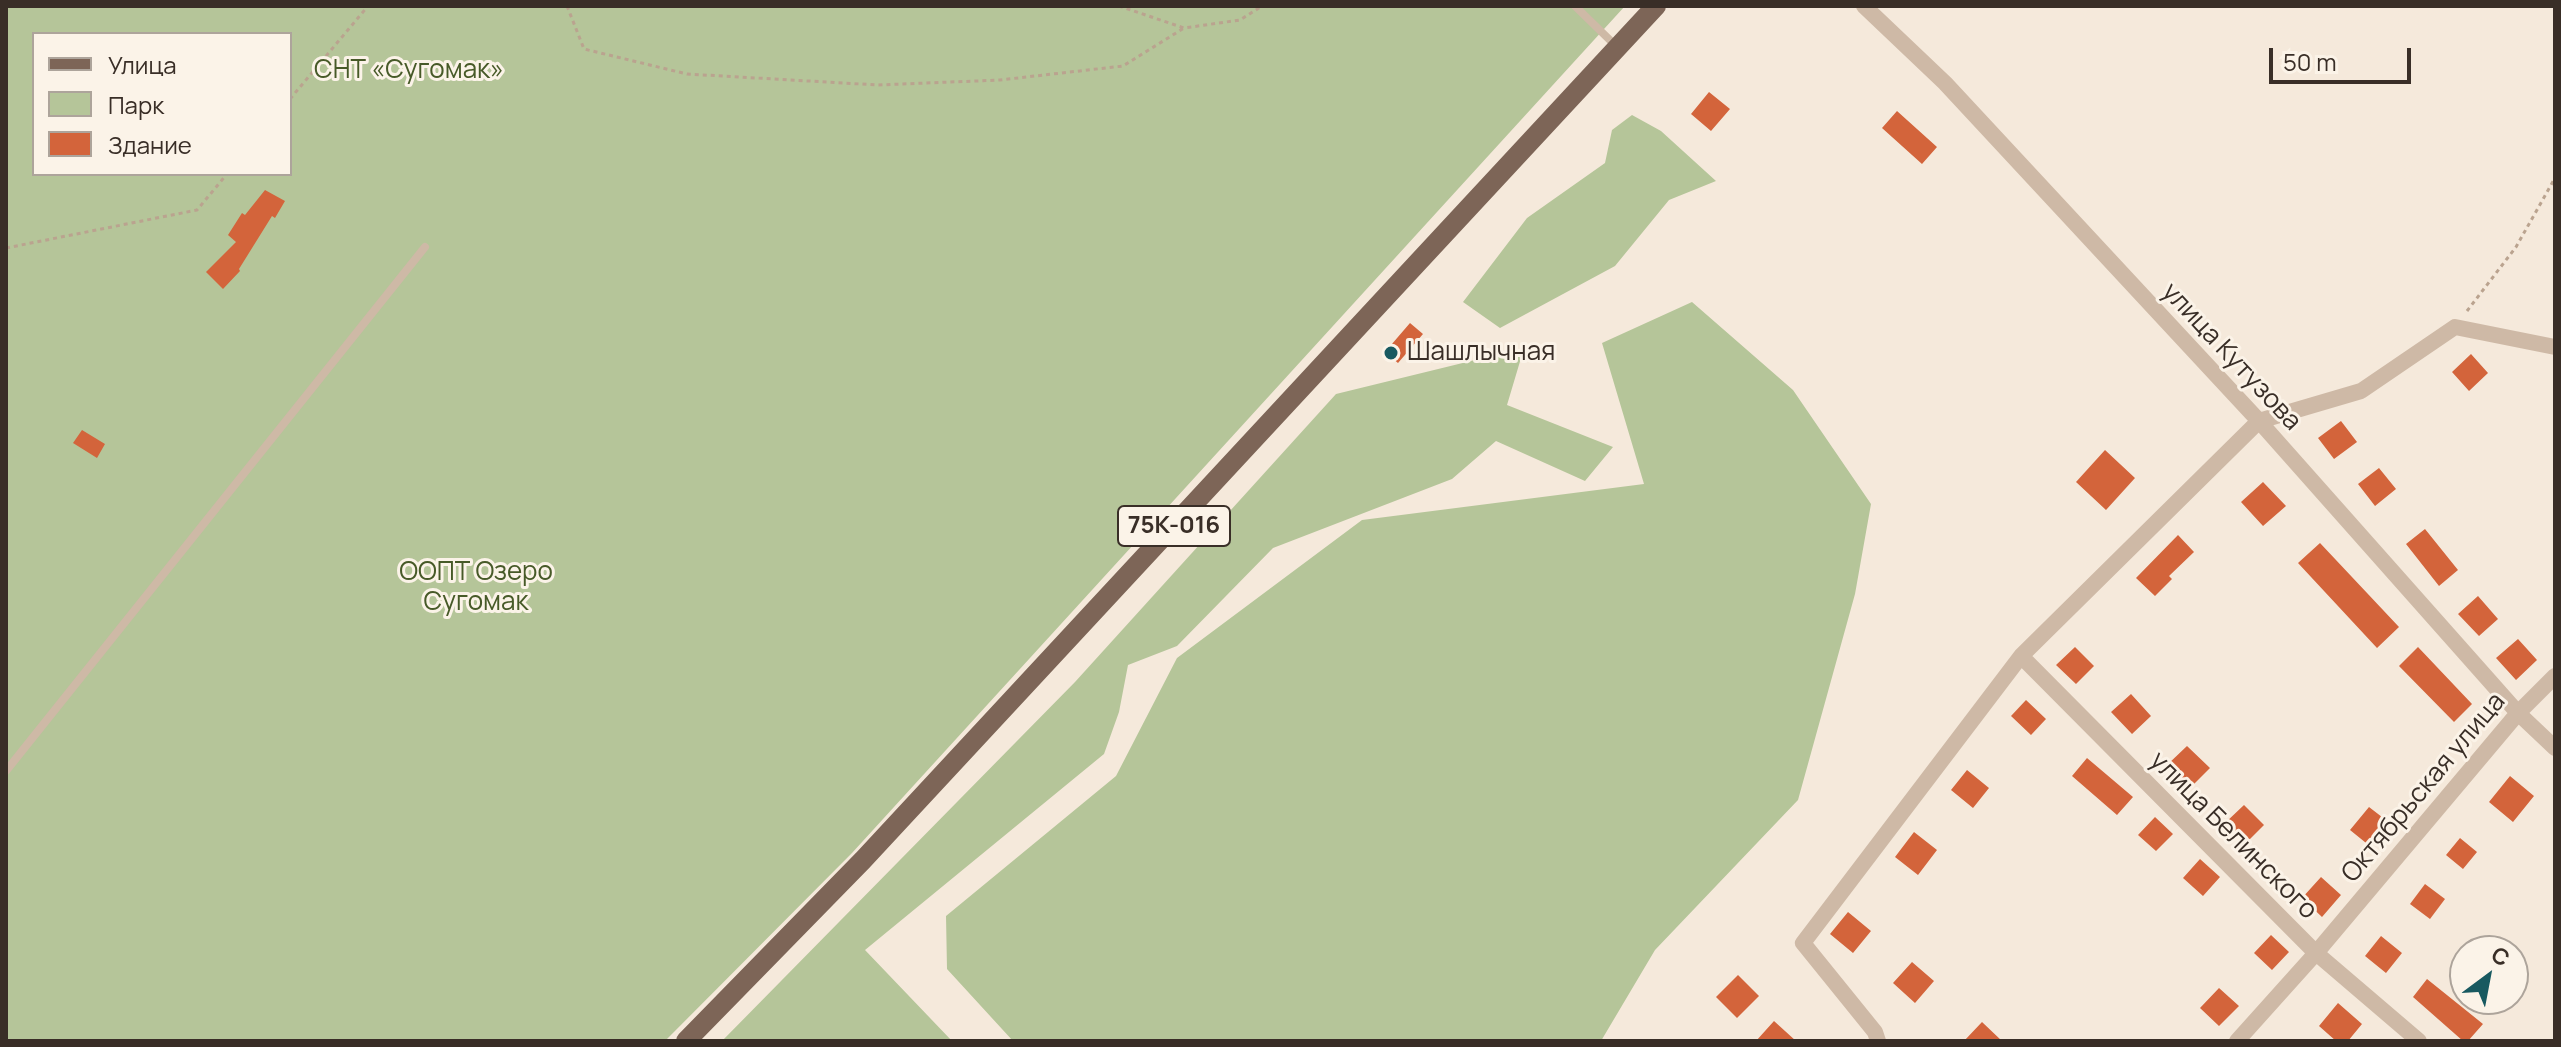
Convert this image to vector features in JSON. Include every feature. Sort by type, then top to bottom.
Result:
[{"type":"main road","name":"75К-016","points":[[686,1041],[863,860],[1656,6]]},
{"type":"street","name":"улица Кутузова","points":[[1864,6],[1945,83],[2259,421],[2518,713],[2555,748]]},
{"type":"street","points":[[1878,1041],[1875,1032],[1803,943],[2021,656],[2259,421],[2361,391],[2455,327],[2555,347]]},
{"type":"street","name":"улица Белинского","points":[[2021,656],[2316,953],[2419,1041]]},
{"type":"street","name":"Октябрьская улица","points":[[2237,1041],[2316,953],[2518,713],[2555,676]]},
{"type":"lane","points":[[1575,6],[1618,49]]},
{"type":"lane","points":[[6,771],[425,247]]},
{"type":"path","points":[[292,97],[368,6]]},
{"type":"path","points":[[567,6],[584,49],[687,74],[878,85],[1000,80],[1123,66],[1184,28],[1240,20],[1262,6]]},
{"type":"path","points":[[1119,6],[1184,28]]},
{"type":"path","points":[[6,248],[197,210],[225,176]]},
{"type":"path","points":[[2455,327],[2516,247],[2555,178]]},
{"type":"green space","name":"ООПТ Озеро Сугомак","points":[[6,6],[1625,6],[852,853],[665,1041],[6,1041]]},
{"type":"green space","points":[[1632,115],[1661,131],[1716,181],[1669,200],[1615,266],[1500,328],[1463,302],[1527,218],[1605,163],[1612,130]]},
{"type":"green space","points":[[1692,302],[1793,390],[1871,504],[1855,594],[1798,800],[1655,950],[1601,1041],[1013,1041],[947,969],[946,916],[1116,776],[1177,658],[1362,520],[1644,484],[1602,343]]},
{"type":"green space","points":[[1524,348],[1507,405],[1613,447],[1585,481],[1496,441],[1452,479],[1273,548],[1177,646],[1128,665],[1119,712],[1104,754],[865,950],[952,1041],[722,1041],[1075,682],[1336,394]]},
{"type":"building","points":[[1709,92],[1730,109],[1711,131],[1691,114]]},
{"type":"building","points":[[1897,111],[1937,147],[1922,164],[1882,128]]},
{"type":"building","points":[[265,190],[285,201],[275,218],[272,216],[240,271],[223,289],[206,272],[236,242],[228,235],[242,213],[245,215]]},
{"type":"building","points":[[1410,323],[1423,334],[1398,363],[1385,352]]},
{"type":"building","points":[[2471,354],[2488,373],[2469,391],[2452,372]]},
{"type":"building","points":[[2341,421],[2357,442],[2334,459],[2318,438]]},
{"type":"building","points":[[82,430],[105,444],[97,458],[73,443]]},
{"type":"building","points":[[2105,450],[2135,478],[2106,510],[2076,482]]},
{"type":"building","points":[[2379,468],[2396,489],[2375,506],[2358,484]]},
{"type":"building","points":[[2263,482],[2286,506],[2263,526],[2241,502]]},
{"type":"building","points":[[2425,529],[2458,570],[2439,586],[2406,544]]},
{"type":"building","points":[[2178,535],[2194,552],[2169,576],[2172,579],[2155,596],[2136,578]]},
{"type":"building","points":[[2320,543],[2399,627],[2377,648],[2298,563]]},
{"type":"building","points":[[2478,596],[2498,619],[2479,636],[2458,614]]},
{"type":"building","points":[[2518,639],[2537,660],[2516,680],[2496,658]]},
{"type":"building","points":[[2075,647],[2094,666],[2076,684],[2056,665]]},
{"type":"building","points":[[2418,647],[2472,704],[2454,722],[2399,666]]},
{"type":"building","points":[[2131,694],[2151,716],[2132,734],[2111,712]]},
{"type":"building","points":[[2026,700],[2046,719],[2031,735],[2011,716]]},
{"type":"building","points":[[2187,746],[2210,768],[2189,789],[2166,766]]},
{"type":"building","points":[[2087,758],[2133,797],[2117,815],[2072,776]]},
{"type":"building","points":[[1967,770],[1989,788],[1973,808],[1951,790]]},
{"type":"building","points":[[2510,776],[2534,796],[2513,822],[2489,802]]},
{"type":"building","points":[[2244,805],[2264,825],[2245,844],[2225,823]]},
{"type":"building","points":[[2369,807],[2391,824],[2371,847],[2350,830]]},
{"type":"building","points":[[2155,817],[2173,834],[2156,851],[2138,835]]},
{"type":"building","points":[[1914,832],[1937,850],[1918,875],[1895,857]]},
{"type":"building","points":[[2460,838],[2477,852],[2463,869],[2446,855]]},
{"type":"building","points":[[2200,859],[2220,877],[2203,896],[2183,878]]},
{"type":"building","points":[[2321,877],[2341,895],[2322,917],[2302,898]]},
{"type":"building","points":[[2425,884],[2445,899],[2430,919],[2410,904]]},
{"type":"building","points":[[1848,912],[1871,931],[1853,953],[1830,934]]},
{"type":"building","points":[[2271,935],[2289,952],[2272,970],[2254,953]]},
{"type":"building","points":[[2381,936],[2402,953],[2386,973],[2365,956]]},
{"type":"building","points":[[1912,962],[1934,981],[1915,1003],[1893,983]]},
{"type":"building","points":[[1738,975],[1759,996],[1737,1018],[1716,997]]},
{"type":"building","points":[[2427,979],[2449,997],[2449,1015],[2472,1015],[2483,1024],[2468,1041],[2463,1041],[2413,997]]},
{"type":"building","points":[[2219,988],[2239,1006],[2219,1026],[2200,1008]]},
{"type":"building","points":[[2338,1003],[2362,1024],[2348,1041],[2336,1041],[2319,1026]]},
{"type":"building","points":[[1774,1021],[1796,1041],[1756,1041]]},
{"type":"building","points":[[1982,1022],[2002,1041],[1964,1041]]},
{"type":"place","name":"Шашлычная","points":[[1391,353]]},
{"type":"park label","name":"СНТ «Сугомак»","points":[[409,71]]}]
